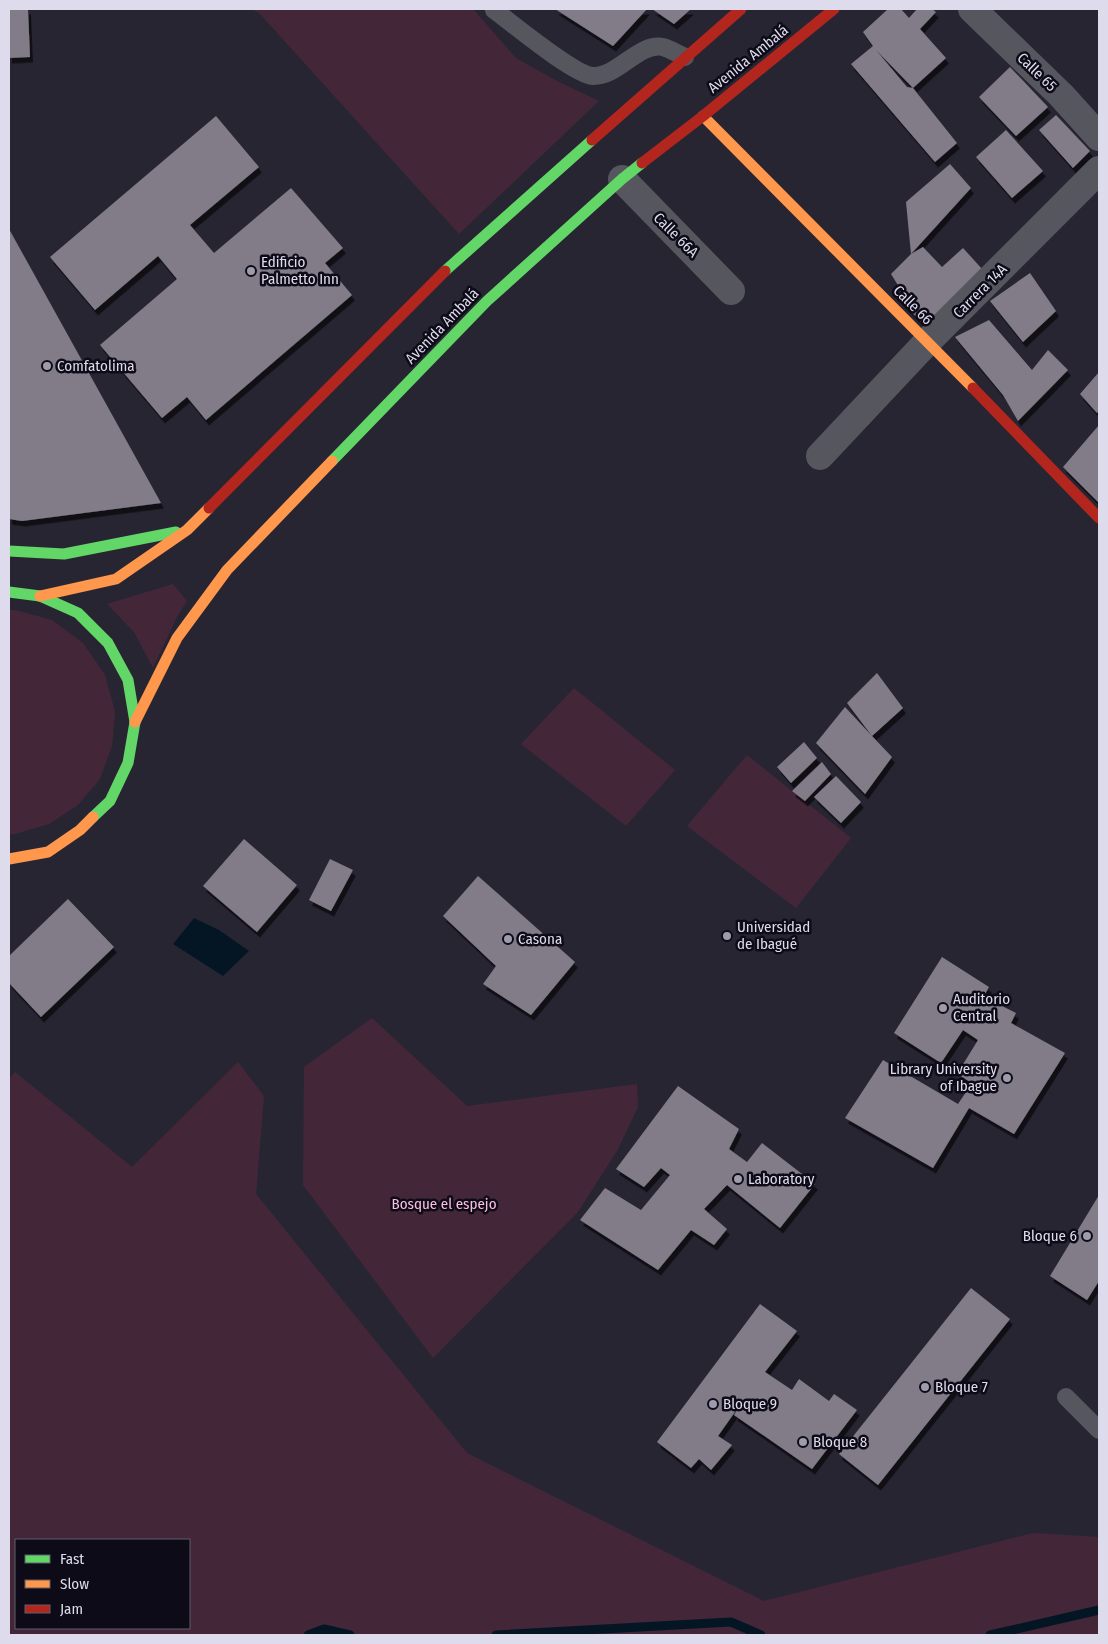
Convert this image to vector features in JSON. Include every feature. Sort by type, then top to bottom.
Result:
[{"type":"main road","points":[[40,596],[116,579],[187,530],[450,265],[684,57],[741,9]]},
{"type":"main road","name":"Avenida Ambalá","points":[[135,722],[177,638],[227,570],[487,300],[622,179],[703,116],[834,9]]},
{"type":"main road","name":"Calle 66","points":[[703,116],[928,341],[1099,518]]},
{"type":"main road","points":[[9,551],[64,554],[187,530]]},
{"type":"main road","points":[[9,592],[40,596],[78,613],[108,643],[128,680],[135,722],[128,764],[110,800],[80,830],[48,852],[9,859]]},
{"type":"street","name":"Calle 65","points":[[972,9],[1061,95],[1099,137]]},
{"type":"street","name":"Carrera 14A","points":[[820,456],[928,341],[1099,170]]},
{"type":"street","name":"Calle 66A","points":[[622,179],[731,291]]},
{"type":"lane","points":[[494,10],[571,67],[593,76],[608,72],[648,48],[663,47],[684,57]]},
{"type":"lane","points":[[1066,1397],[1099,1430]]},
{"type":"green space","points":[[252,9],[473,9],[516,58],[555,80],[599,101],[459,234],[260,14]]},
{"type":"green space","points":[[173,584],[187,601],[177,617],[153,668],[134,632],[107,604]]},
{"type":"green space","points":[[9,610],[52,620],[83,643],[105,675],[115,712],[112,746],[100,779],[78,805],[49,824],[15,834],[9,834]]},
{"type":"green space","points":[[574,688],[675,770],[626,826],[521,744]]},
{"type":"green space","points":[[747,755],[851,838],[796,908],[687,826]]},
{"type":"green space","name":"Bosque el espejo","points":[[372,1018],[467,1106],[637,1084],[638,1107],[617,1151],[578,1212],[433,1358],[303,1185],[304,1067]]},
{"type":"green space","points":[[238,1062],[264,1096],[256,1194],[467,1453],[764,1601],[1033,1533],[1099,1537],[1099,1635],[9,1635],[9,1079],[15,1072],[132,1167]]},
{"type":"water","points":[[194,918],[219,930],[249,951],[223,976],[173,944]]},
{"type":"building","points":[[9,9],[28,9],[30,57],[9,58]]},
{"type":"building","points":[[555,9],[647,9],[613,46]]},
{"type":"building","points":[[652,9],[691,9],[674,24]]},
{"type":"building","points":[[888,9],[901,9],[909,18],[917,9],[932,9],[936,12],[920,29],[946,58],[913,88],[957,143],[935,162],[851,64],[873,46],[863,32]],"holes":[[[876,50],[913,88],[907,87]]]},
{"type":"building","points":[[1010,67],[1048,107],[1016,136],[979,97]]},
{"type":"building","points":[[1056,115],[1090,151],[1073,168],[1039,130]]},
{"type":"building","name":"Edificio Palmetto Inn","points":[[216,116],[259,167],[190,225],[214,253],[291,188],[343,248],[325,263],[352,295],[206,420],[187,397],[162,418],[100,345],[177,279],[158,256],[95,310],[50,257]]},
{"type":"building","points":[[1006,130],[1043,171],[1012,198],[976,157]]},
{"type":"building","points":[[950,164],[971,188],[911,254],[906,202]]},
{"type":"building","name":"Comfatolima","points":[[9,229],[161,503],[22,521],[9,519]]},
{"type":"building","points":[[923,247],[942,267],[963,248],[983,270],[925,326],[902,302],[906,298],[891,274],[911,254]]},
{"type":"building","points":[[1030,273],[1056,311],[1023,342],[990,301]]},
{"type":"building","points":[[989,320],[1032,370],[1048,350],[1068,370],[1018,421],[1003,395],[955,337]]},
{"type":"building","points":[[1099,372],[1099,411],[1097,413],[1080,394]]},
{"type":"building","points":[[1099,425],[1099,503],[1063,467]]},
{"type":"building","points":[[877,673],[903,708],[872,736],[847,703]]},
{"type":"building","points":[[845,707],[892,757],[865,794],[816,743]]},
{"type":"building","points":[[804,742],[817,758],[791,783],[777,767]]},
{"type":"building","points":[[822,762],[831,774],[805,801],[792,791]]},
{"type":"building","points":[[836,776],[861,802],[841,823],[814,797]]},
{"type":"building","points":[[244,839],[297,885],[257,932],[203,886]]},
{"type":"building","points":[[330,859],[353,870],[331,911],[309,900]]},
{"type":"building","name":"Casona","points":[[478,876],[575,962],[531,1015],[483,984],[496,966],[443,916]]},
{"type":"building","points":[[68,899],[114,947],[41,1017],[9,983],[9,956]]},
{"type":"building","name":"Library University of Ibague","points":[[942,957],[989,987],[980,1003],[984,997],[1016,1013],[1011,1023],[1065,1053],[1014,1134],[969,1108],[933,1168],[845,1118],[883,1060],[958,1104],[972,1083],[957,1074],[978,1040],[963,1030],[941,1063],[894,1033]]},
{"type":"building","name":"Laboratory","points":[[678,1086],[739,1129],[729,1149],[747,1162],[762,1143],[815,1184],[780,1228],[727,1185],[704,1209],[727,1229],[714,1245],[691,1230],[658,1270],[580,1220],[605,1188],[641,1210],[670,1175],[661,1168],[644,1187],[616,1169]]},
{"type":"building","name":"Bloque 6","points":[[1099,1195],[1099,1281],[1087,1300],[1050,1276]]},
{"type":"building","name":"Bloque 7","points":[[971,1288],[1010,1319],[878,1485],[839,1454]]},
{"type":"building","points":[[760,1304],[797,1331],[765,1372],[792,1390],[799,1379],[829,1401],[834,1394],[857,1410],[812,1469],[734,1415],[742,1402],[718,1436],[732,1445],[711,1470],[699,1459],[691,1468],[657,1442]]},
{"type":"waterway","points":[[990,1635],[1099,1610]]},
{"type":"waterway","points":[[496,1635],[731,1622],[761,1635]]},
{"type":"waterway","points":[[308,1635],[324,1629],[350,1635]]},
{"type":"traffic: fast","points":[[445,271],[592,140]]},
{"type":"traffic: fast","points":[[332,461],[487,301],[642,163]]},
{"type":"traffic: fast","points":[[9,551],[64,554],[176,532]]},
{"type":"traffic: fast","points":[[9,592],[40,596],[78,613],[108,643],[128,680],[135,722],[128,763],[110,801],[93,817]]},
{"type":"traffic: slow","points":[[703,116],[973,388]]},
{"type":"traffic: slow","points":[[135,722],[177,638],[227,570],[332,461]]},
{"type":"traffic: slow","points":[[40,596],[116,579],[187,530],[209,508]]},
{"type":"traffic: slow","points":[[9,859],[48,852],[80,830],[93,817]]},
{"type":"traffic: jam","points":[[592,140],[741,9]]},
{"type":"traffic: jam","points":[[642,163],[703,116],[834,9]]},
{"type":"traffic: jam","points":[[209,508],[445,271]]},
{"type":"traffic: jam","points":[[973,388],[1099,518]]},
{"type":"place","name":"Edificio Palmetto Inn","points":[[251,271]]},
{"type":"place","name":"Comfatolima","points":[[47,366]]},
{"type":"place","name":"Universidad de Ibagué","points":[[727,936]]},
{"type":"place","name":"Casona","points":[[508,939]]},
{"type":"place","name":"Auditorio Central","points":[[943,1008]]},
{"type":"place","name":"Library University of Ibague","points":[[1007,1078]]},
{"type":"place","name":"Laboratory","points":[[738,1179]]},
{"type":"place","name":"Bloque 6","points":[[1087,1236]]},
{"type":"place","name":"Bloque 7","points":[[925,1387]]},
{"type":"place","name":"Bloque 9","points":[[713,1404]]},
{"type":"place","name":"Bloque 8","points":[[803,1442]]}]
